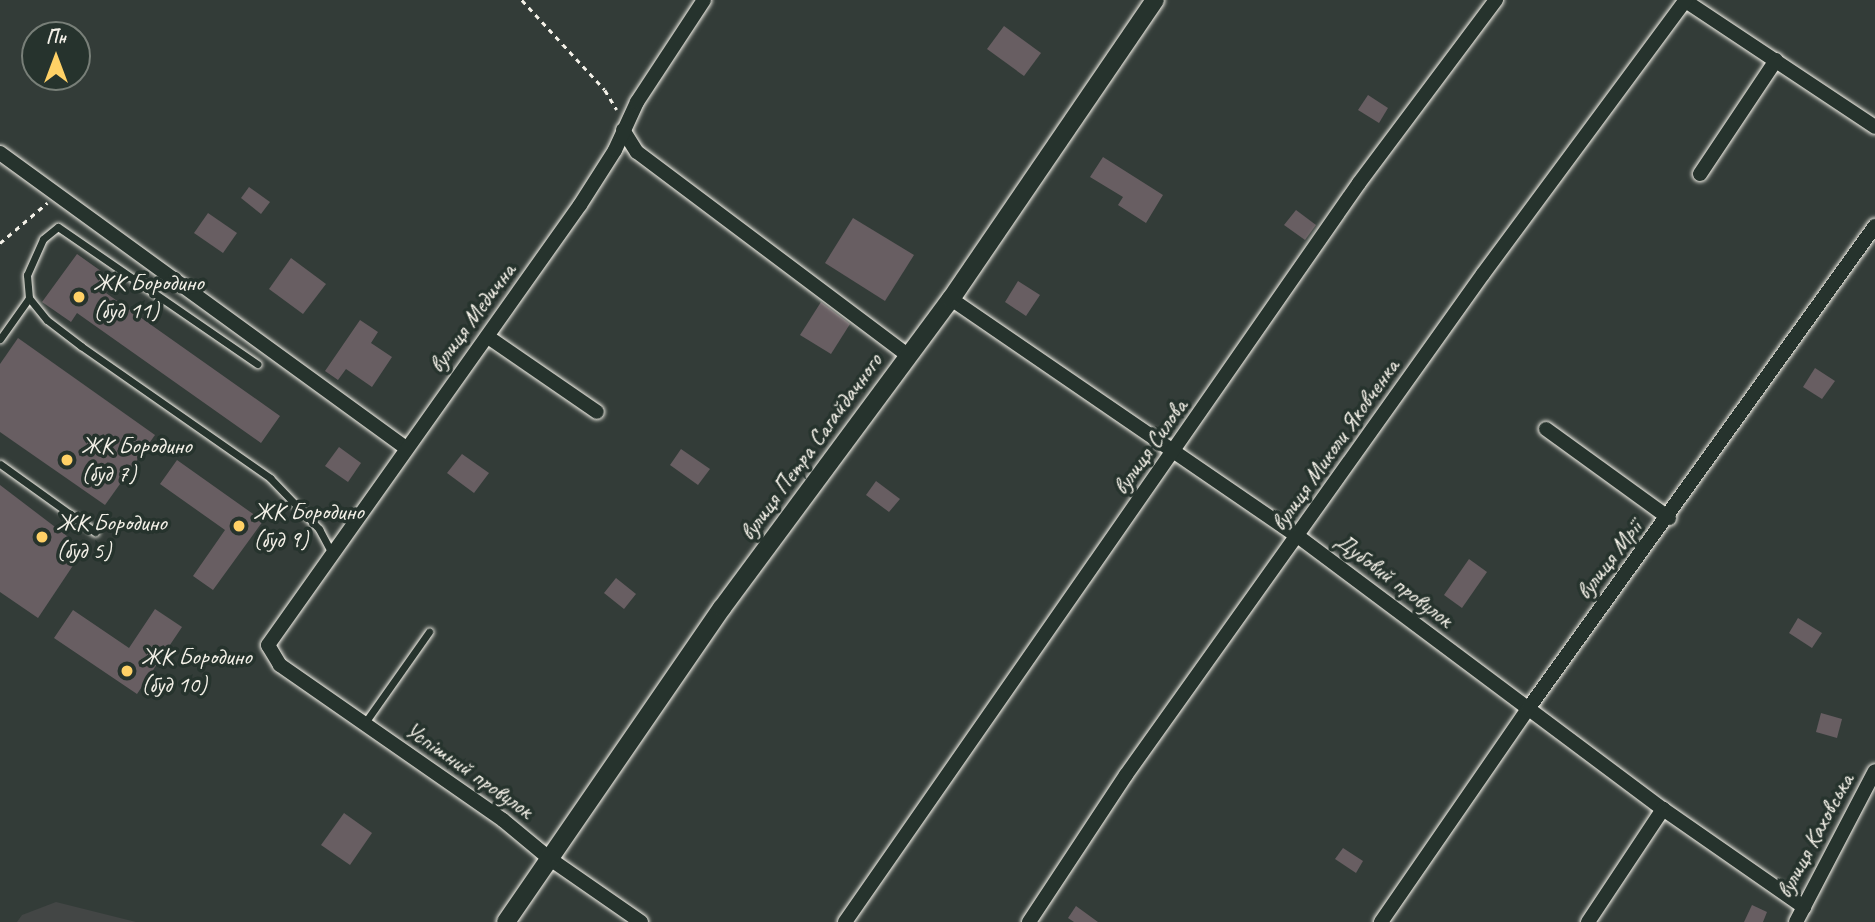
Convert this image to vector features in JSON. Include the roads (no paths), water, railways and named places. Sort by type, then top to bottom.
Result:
[{"type":"street","name":"вулиця Медична","points":[[271,655],[273,634],[488,337],[593,186],[623,130],[704,0]]},
{"type":"street","name":"вулиця Петра Сагайдачного","points":[[506,922],[722,608],[951,299],[1155,0]]},
{"type":"street","name":"вулиця Силова","points":[[845,922],[1174,453],[1359,183],[1496,0]]},
{"type":"street","points":[[1685,0],[1875,127]]},
{"type":"street","name":"вулиця Миколи Яковченка","points":[[1029,922],[1126,775],[1299,537],[1483,274],[1685,0]]},
{"type":"street","points":[[1700,174],[1776,60]]},
{"type":"street","points":[[623,130],[637,152],[909,356]]},
{"type":"street","points":[[0,153],[62,201],[406,447]]},
{"type":"street","name":"вулиця Мрії","points":[[1381,922],[1528,709],[1670,518],[1875,226]]},
{"type":"street","name":"Дубовий провулок","points":[[951,299],[1299,537],[1663,809],[1804,907]]},
{"type":"street","points":[[488,337],[597,412]]},
{"type":"street","points":[[1546,429],[1670,518]]},
{"type":"street","name":"Успішний провулок","points":[[271,655],[364,724],[503,820],[550,859],[641,922]]},
{"type":"street","name":"вулиця Каховська","points":[[1796,922],[1875,771]]},
{"type":"street","points":[[1588,922],[1663,809]]},
{"type":"lane","points":[[257,364],[64,228],[48,233],[31,262],[27,275],[29,298],[47,320],[270,478],[327,538],[331,552]]},
{"type":"lane","points":[[0,338],[29,298]]},
{"type":"lane","points":[[0,464],[95,532]]},
{"type":"lane","points":[[364,724],[429,632]]},
{"type":"place","name":"ЖК Бородино (буд 11)","points":[[79,297]]},
{"type":"place","name":"ЖК Бородино (буд 7)","points":[[67,460]]},
{"type":"place","name":"ЖК Бородино (буд 9)","points":[[239,526]]},
{"type":"place","name":"ЖК Бородино (буд 5)","points":[[42,537]]},
{"type":"place","name":"ЖК Бородино (буд 10)","points":[[127,671]]}]
